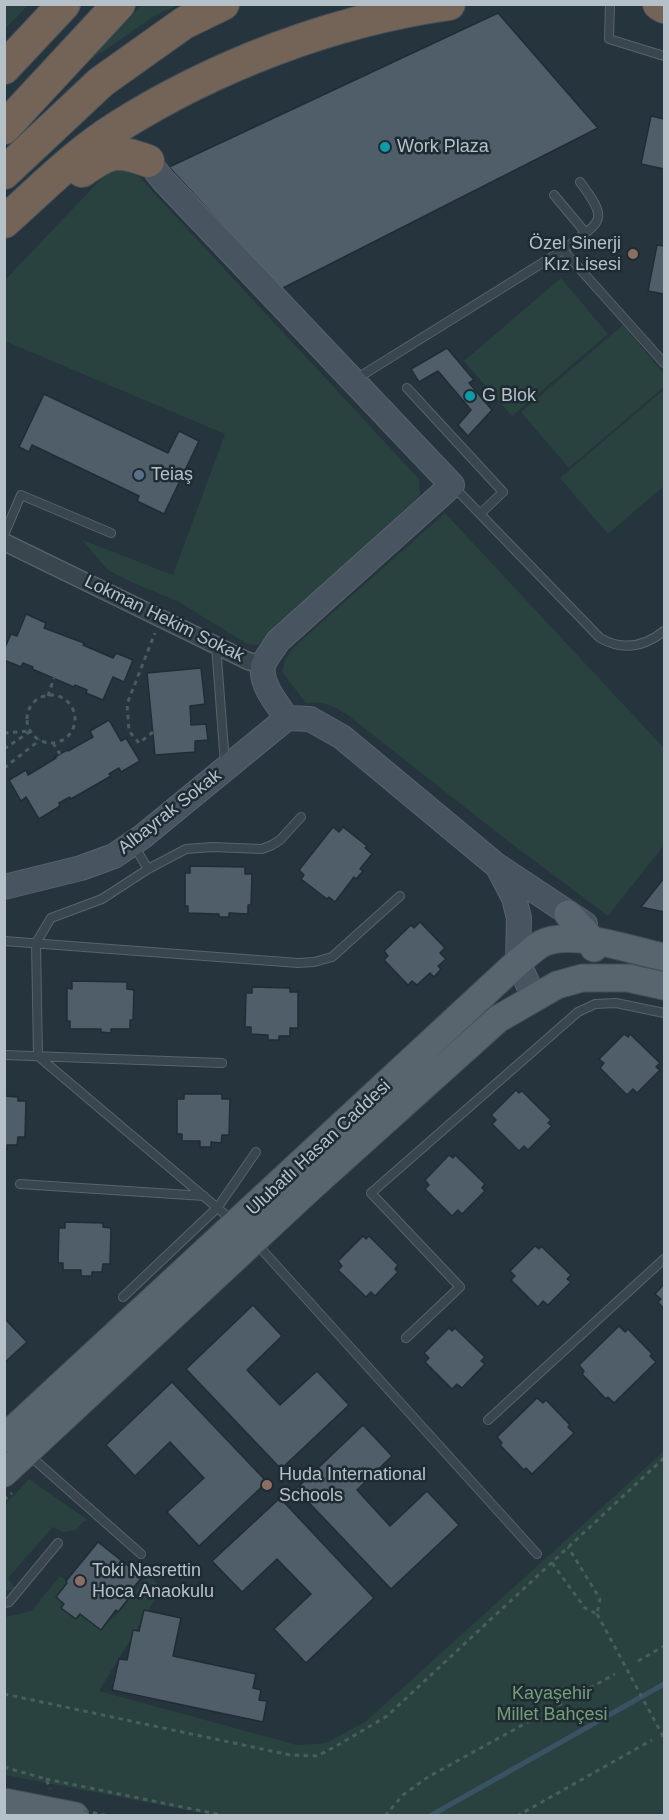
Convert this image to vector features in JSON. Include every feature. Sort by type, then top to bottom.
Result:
[{"type":"highway","points":[[4,68],[64,4]]},
{"type":"highway","points":[[4,128],[119,4]]},
{"type":"highway","points":[[4,173],[101,82],[184,23],[223,4]]},
{"type":"highway","points":[[4,222],[72,161],[115,129],[241,63],[324,32],[449,4]]},
{"type":"highway","points":[[659,4],[664,7]]},
{"type":"highway","points":[[148,161],[143,146],[146,131],[157,105]]},
{"type":"highway","points":[[4,234],[51,195],[102,158],[116,153],[128,154],[148,161]]},
{"type":"main road","points":[[148,161],[163,180],[452,485],[278,641],[263,664]]},
{"type":"main road","name":"Lokman Hekim Sokak","points":[[263,664],[264,678],[272,697],[287,718]]},
{"type":"main road","points":[[287,718],[310,719],[342,737],[496,865],[568,914],[630,950]]},
{"type":"main road","name":"Albayrak Sokak","points":[[4,887],[81,868],[114,856],[132,844],[287,718]]},
{"type":"main road","points":[[496,865],[514,898],[519,918],[518,962],[531,991],[536,996]]},
{"type":"main road","points":[[568,914],[593,941],[596,952],[592,965],[582,978]]},
{"type":"main road","name":"Ulubatlı Hasan Caddesi","points":[[4,1473],[236,1224],[518,962],[542,944],[566,938],[593,941],[664,957]]},
{"type":"main road","name":"Ulubatlı Hasan Caddesi","points":[[236,1224],[498,1019],[536,996],[557,985],[582,978],[628,978],[664,986]]},
{"type":"main road","points":[[4,1802],[80,1813]]},
{"type":"street","name":"Lokman Hekim Sokak","points":[[4,542],[248,661],[263,664]]},
{"type":"lane","points":[[610,4],[609,39],[664,56]]},
{"type":"lane","points":[[353,381],[563,250],[597,222],[600,213],[597,204],[580,182]]},
{"type":"lane","points":[[554,195],[585,232]]},
{"type":"lane","points":[[563,250],[664,363]]},
{"type":"lane","points":[[407,388],[503,492],[481,513]]},
{"type":"lane","points":[[452,485],[600,638],[618,645],[638,645],[650,641],[664,631]]},
{"type":"lane","points":[[4,536],[21,495],[111,533]]},
{"type":"lane","points":[[216,645],[226,768]]},
{"type":"lane","points":[[301,817],[280,840],[272,845],[262,849],[212,847],[186,849],[148,869],[102,899],[51,918],[36,943],[38,1056],[236,1224],[537,1554]]},
{"type":"lane","points":[[132,844],[148,869]]},
{"type":"lane","points":[[4,941],[286,962],[314,962],[332,957],[400,896]]},
{"type":"lane","points":[[406,1338],[460,1287],[371,1193],[578,1012],[596,1004],[616,1003],[664,1013]]},
{"type":"lane","points":[[4,1055],[222,1063]]},
{"type":"lane","points":[[123,1298],[236,1224],[256,1152]]},
{"type":"lane","points":[[20,1184],[205,1196]]},
{"type":"lane","points":[[488,1420],[664,1259]]},
{"type":"lane","points":[[24,1452],[141,1554]]},
{"type":"lane","points":[[4,1603],[9,1602],[58,1543]]},
{"type":"path","points":[[153,732],[140,743],[134,737],[129,731],[127,704],[161,618]]},
{"type":"path","points":[[48,696],[54,678]]},
{"type":"path","points":[[48,696],[59,697],[66,701],[74,714],[75,721],[69,735],[53,742],[40,740],[31,731],[27,720],[31,706],[37,700],[48,696]]},
{"type":"path","points":[[4,734],[31,731]]},
{"type":"path","points":[[4,749],[31,731]]},
{"type":"path","points":[[4,768],[40,740]]},
{"type":"path","points":[[53,742],[60,754]]},
{"type":"path","points":[[4,1500],[24,1452]]},
{"type":"path","points":[[4,1694],[290,1755],[317,1756],[387,1716],[664,1458]]},
{"type":"path","points":[[568,1547],[600,1599],[597,1614]]},
{"type":"path","points":[[552,1563],[585,1608],[597,1614],[664,1738]]},
{"type":"path","points":[[638,1661],[664,1646]]},
{"type":"path","points":[[385,1815],[403,1795],[428,1777],[615,1674]]},
{"type":"path","points":[[517,1815],[652,1740]]},
{"type":"path","points":[[46,1779],[226,1815]]},
{"type":"path","points":[[80,1813],[109,1815]]},
{"type":"green space","points":[[4,5],[28,5],[5,29]]},
{"type":"green space","points":[[142,5],[178,5],[154,16],[82,66]]},
{"type":"green space","points":[[119,165],[130,167],[419,479],[420,495],[258,645],[247,644],[179,602],[108,570],[82,540],[173,575],[225,434],[7,342],[5,346],[5,280],[100,180]]},
{"type":"green space","points":[[561,278],[608,334],[512,416],[464,361]]},
{"type":"green space","points":[[623,325],[664,374],[664,387],[569,468],[521,412]]},
{"type":"green space","points":[[662,391],[664,394],[664,486],[608,534],[560,478]]},
{"type":"green space","points":[[445,513],[664,748],[664,845],[608,916],[345,713],[326,704],[306,703],[282,672],[295,646]]},
{"type":"green space","name":"Kayaşehir Millet Bahçesi","points":[[664,1451],[664,1815],[213,1815],[5,1775],[5,1617],[31,1611],[60,1576],[114,1617],[148,1575],[162,1588],[99,1691],[297,1745],[326,1743],[365,1722]]},
{"type":"green space","points":[[29,1479],[88,1520],[76,1530],[63,1532],[53,1527],[8,1578],[15,1589],[5,1591],[4,1506]]},
{"type":"building","name":"Work Plaza","points":[[498,13],[598,128],[281,289],[169,167]]},
{"type":"building","points":[[651,116],[664,119],[664,169],[641,164]]},
{"type":"building","points":[[657,245],[664,246],[664,294],[648,291]]},
{"type":"building","name":"G Blok","points":[[447,348],[474,380],[469,383],[492,410],[468,436],[458,425],[471,410],[438,371],[419,382],[411,369]]},
{"type":"building","name":"Teiaş","points":[[44,394],[168,453],[179,431],[199,441],[164,514],[137,501],[139,496],[32,445],[29,452],[19,447]]},
{"type":"building","points":[[26,614],[46,623],[44,628],[84,643],[83,645],[113,658],[116,653],[133,660],[124,682],[113,677],[103,700],[86,693],[87,690],[75,685],[74,687],[32,669],[33,667],[23,663],[21,667],[4,660],[4,650],[11,634],[17,636]]},
{"type":"building","points":[[201,668],[205,704],[190,706],[191,725],[206,724],[208,740],[195,741],[195,752],[155,755],[147,673]]},
{"type":"building","points":[[109,720],[121,741],[126,738],[140,761],[121,772],[119,768],[109,774],[111,776],[71,799],[70,797],[59,803],[60,806],[39,819],[26,797],[21,801],[9,780],[26,770],[28,775],[60,754],[93,737],[90,731]]},
{"type":"building","points":[[333,827],[339,832],[343,827],[367,846],[365,848],[372,854],[360,869],[363,871],[356,879],[354,877],[335,902],[329,897],[327,899],[301,879],[304,875],[299,870]]},
{"type":"building","points":[[190,866],[245,867],[245,874],[252,874],[251,905],[248,905],[248,914],[229,913],[229,917],[219,917],[219,914],[188,913],[188,906],[185,906],[185,873],[190,873]]},
{"type":"building","points":[[664,878],[664,912],[641,907]]},
{"type":"building","points":[[420,922],[445,948],[440,953],[446,959],[438,966],[441,969],[434,977],[430,973],[417,985],[412,981],[408,985],[384,960],[388,956],[384,951],[411,925],[414,928]]},
{"type":"building","points":[[72,981],[127,982],[127,989],[134,990],[133,1020],[130,1020],[130,1029],[111,1029],[111,1033],[101,1032],[101,1029],[70,1029],[70,1021],[67,1021],[67,988],[72,989]]},
{"type":"building","points":[[252,987],[290,988],[290,992],[298,992],[298,1028],[290,1028],[290,1036],[279,1036],[279,1040],[268,1040],[268,1035],[251,1034],[251,1027],[245,1027],[246,993],[252,993]]},
{"type":"building","points":[[624,1034],[628,1037],[630,1034],[660,1063],[656,1067],[660,1070],[637,1093],[633,1089],[627,1095],[600,1068],[604,1063],[599,1059]]},
{"type":"building","points":[[516,1090],[519,1093],[522,1091],[551,1120],[548,1123],[552,1126],[528,1150],[524,1146],[519,1151],[492,1124],[496,1120],[491,1115]]},
{"type":"building","points":[[184,1094],[222,1094],[222,1099],[230,1099],[229,1135],[222,1135],[221,1143],[211,1142],[211,1147],[200,1147],[200,1141],[182,1141],[182,1134],[177,1134],[177,1099],[184,1099]]},
{"type":"building","points":[[4,1096],[18,1097],[18,1101],[26,1101],[25,1137],[18,1137],[17,1145],[7,1145],[7,1149],[4,1149]]},
{"type":"building","points":[[449,1155],[453,1158],[455,1155],[485,1184],[482,1188],[485,1191],[462,1214],[458,1210],[452,1216],[425,1189],[429,1185],[425,1180]]},
{"type":"building","points":[[65,1222],[103,1223],[103,1227],[111,1228],[110,1264],[103,1264],[102,1272],[92,1272],[92,1276],[81,1276],[81,1270],[63,1270],[63,1263],[58,1263],[59,1228],[65,1228]]},
{"type":"building","points":[[363,1236],[366,1239],[369,1236],[398,1265],[395,1269],[398,1272],[375,1296],[371,1292],[366,1297],[338,1270],[342,1266],[338,1261]]},
{"type":"building","points":[[535,1246],[539,1249],[541,1246],[571,1275],[567,1279],[571,1282],[548,1305],[543,1301],[538,1307],[511,1280],[515,1276],[510,1271]]},
{"type":"building","points":[[664,1284],[664,1309],[658,1302],[661,1299],[655,1294]]},
{"type":"building","points":[[253,1305],[282,1336],[247,1370],[280,1405],[317,1371],[349,1405],[281,1469],[186,1369]]},
{"type":"building","points":[[4,1318],[27,1342],[4,1363]]},
{"type":"building","points":[[619,1326],[625,1332],[628,1329],[652,1354],[650,1356],[656,1362],[614,1403],[608,1397],[606,1399],[582,1374],[584,1371],[579,1365]]},
{"type":"building","points":[[449,1328],[452,1331],[455,1328],[485,1357],[481,1361],[485,1364],[462,1388],[457,1384],[452,1389],[425,1362],[429,1358],[424,1353]]},
{"type":"building","points":[[172,1382],[267,1482],[199,1546],[167,1512],[204,1478],[170,1442],[135,1476],[106,1445]]},
{"type":"building","points":[[537,1398],[543,1403],[546,1400],[570,1425],[568,1427],[574,1433],[532,1474],[526,1468],[524,1470],[500,1445],[502,1443],[497,1437]]},
{"type":"building","points":[[363,1425],[392,1456],[357,1490],[390,1526],[427,1491],[459,1525],[391,1589],[296,1489]]},
{"type":"building","points":[[280,1498],[374,1598],[306,1663],[274,1629],[311,1594],[277,1559],[242,1592],[212,1561]]},
{"type":"building","points":[[98,1542],[142,1577],[127,1596],[129,1598],[118,1612],[116,1610],[101,1630],[80,1614],[76,1619],[61,1608],[64,1604],[56,1597]]},
{"type":"building","points":[[144,1610],[181,1618],[173,1656],[256,1674],[253,1688],[261,1690],[259,1700],[267,1701],[263,1722],[112,1690],[119,1659],[127,1660],[133,1630],[139,1631]]},
{"type":"waterway","points":[[430,1816],[664,1684]]},
{"type":"place","name":"Work Plaza","points":[[385,147]]},
{"type":"place","name":"Özel Sinerji Kız Lisesi","points":[[633,254]]},
{"type":"place","name":"G Blok","points":[[470,396]]},
{"type":"place","name":"Teiaş","points":[[139,475]]},
{"type":"place","name":"Huda International Schools","points":[[267,1485]]},
{"type":"place","name":"Toki Nasrettin Hoca Anaokulu","points":[[80,1581]]}]
